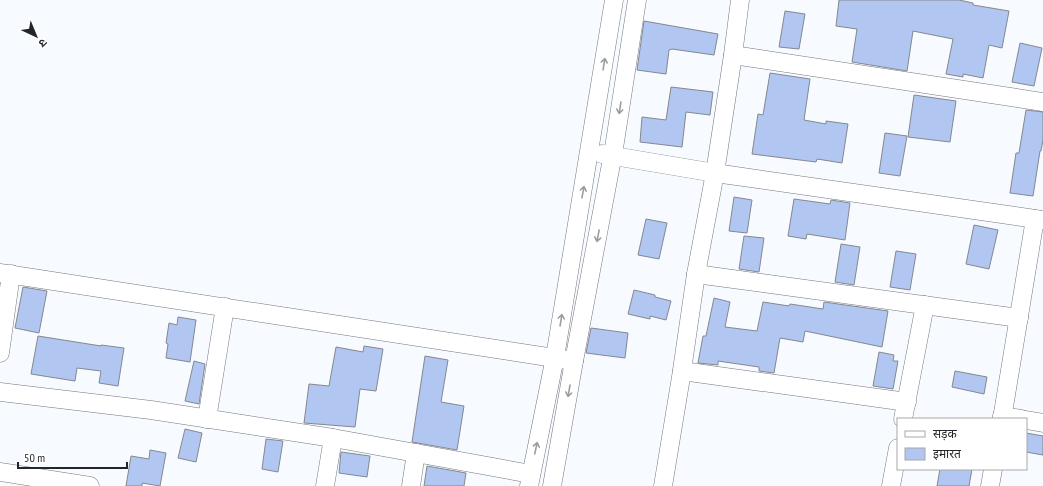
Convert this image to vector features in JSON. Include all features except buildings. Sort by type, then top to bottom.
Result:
[{"type":"street","points":[[0,392],[151,410],[333,438],[416,453],[530,480],[555,357],[614,0]]},
{"type":"street","points":[[552,486],[613,156],[637,0]]},
{"type":"street","points":[[663,486],[696,274],[715,172],[740,0]]},
{"type":"street","points":[[733,55],[1043,102]]},
{"type":"street","points":[[590,151],[715,172],[1039,220],[1019,318],[1002,417]]},
{"type":"street","points":[[0,353],[6,274],[574,361]]},
{"type":"street","points":[[696,274],[1019,318]]},
{"type":"street","points":[[682,371],[905,410],[925,305]]},
{"type":"street","points":[[207,419],[225,307]]},
{"type":"street","points":[[1027,420],[1043,423]]},
{"type":"street","points":[[325,486],[333,438]]},
{"type":"street","points":[[411,486],[416,453]]},
{"type":"street","points":[[891,486],[897,453]]},
{"type":"street","points":[[990,486],[993,470]]},
{"type":"street","points":[[0,472],[80,485]]}]
